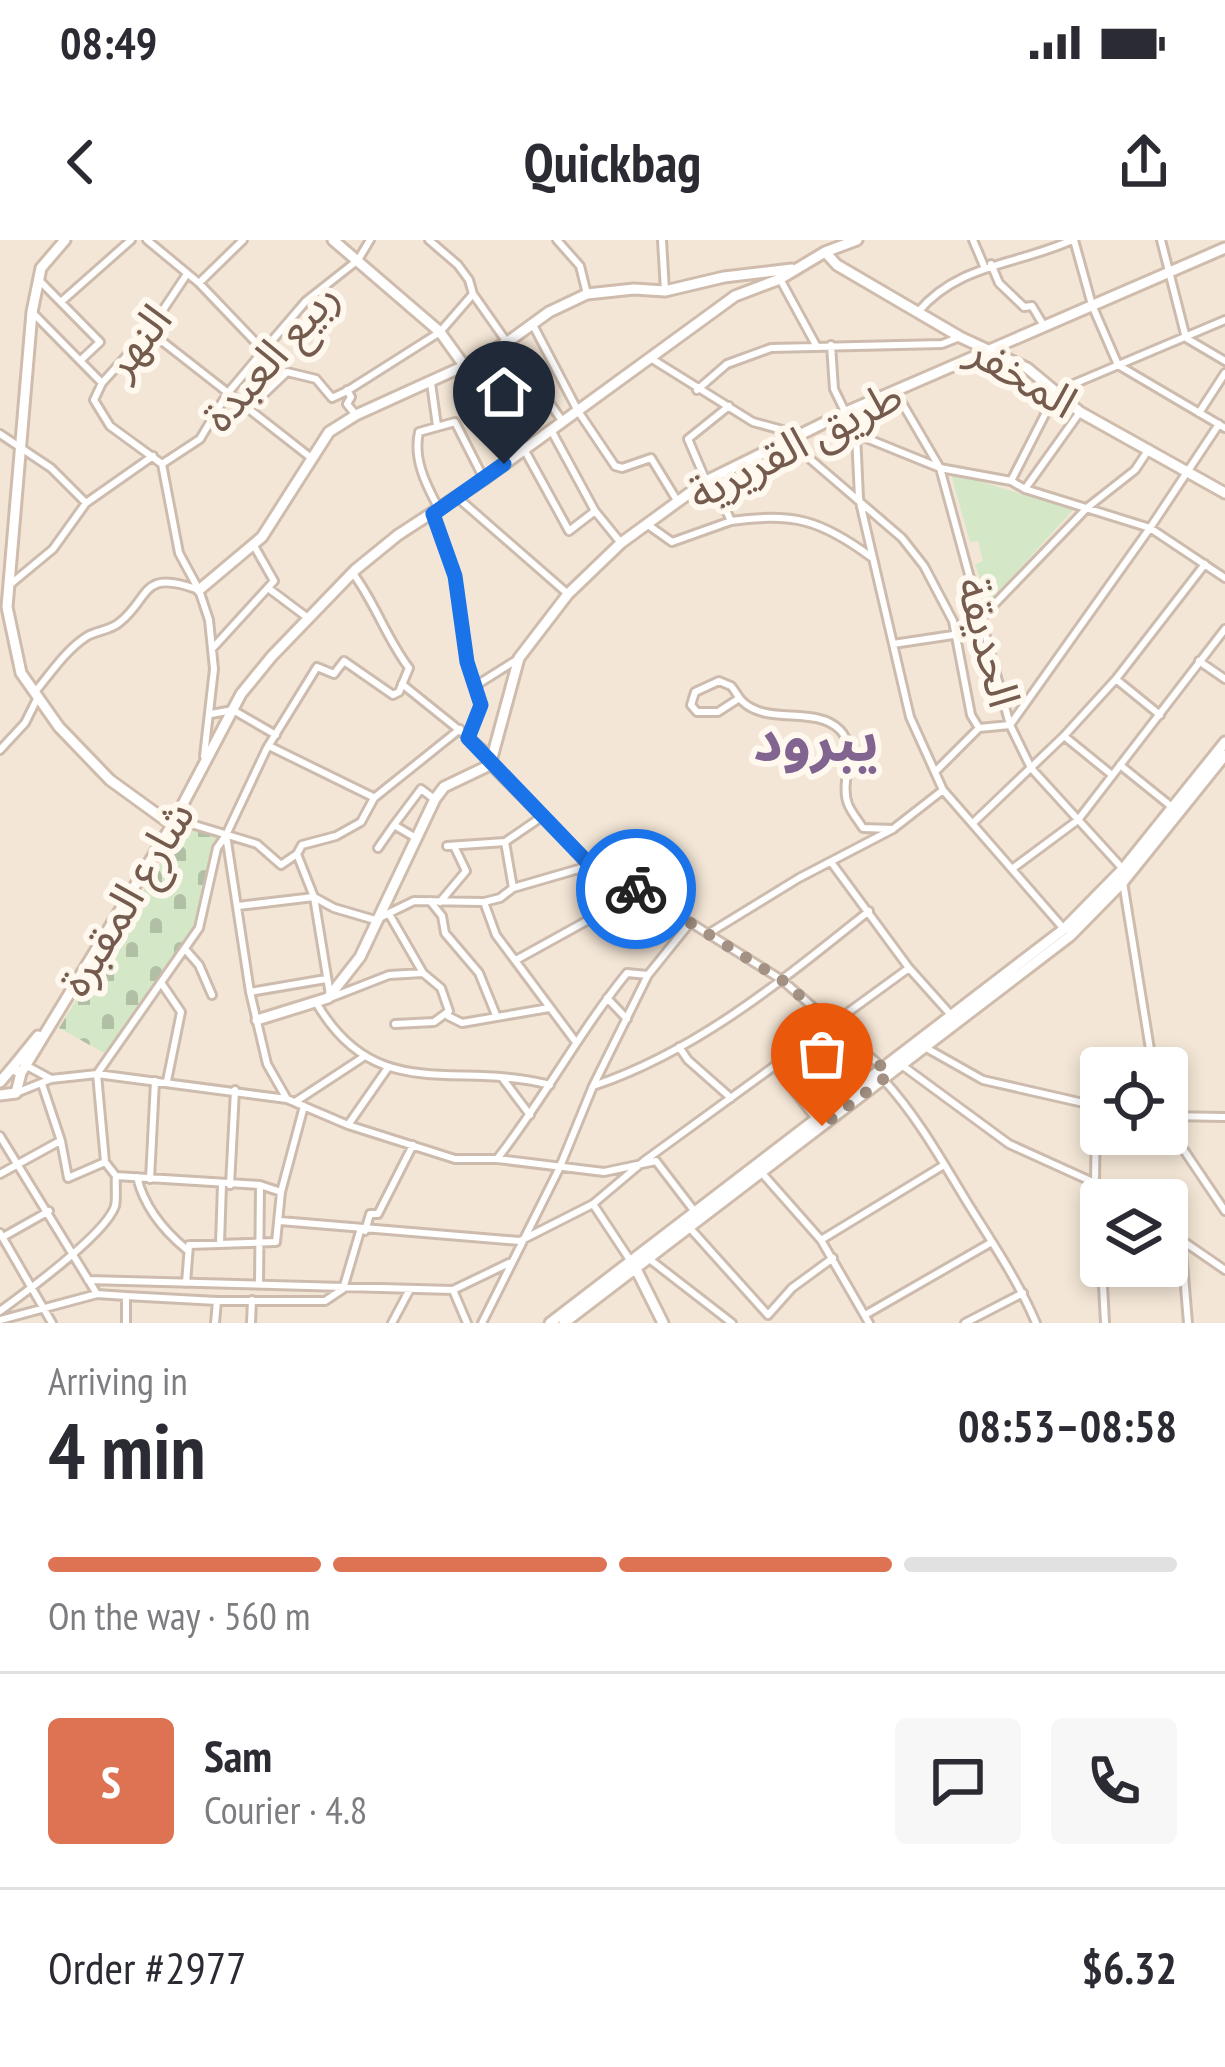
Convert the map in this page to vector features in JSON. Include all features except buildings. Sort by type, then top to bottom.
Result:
[{"type":"street","points":[[65,240],[52,251],[38,279],[32,312],[12,583],[4,611],[21,673],[59,727],[110,780],[174,822],[256,844],[281,865],[302,845],[336,836],[361,822],[374,798],[460,729]]},
{"type":"street","points":[[62,302],[131,240]]},
{"type":"street","points":[[199,284],[243,240]]},
{"type":"street","points":[[333,240],[440,332],[524,449],[569,531],[595,511]]},
{"type":"street","name":"ربيع العبدة","points":[[163,464],[200,439],[226,394],[263,350],[306,301],[358,260],[370,240]]},
{"type":"street","points":[[429,240],[458,265],[473,294],[563,422]]},
{"type":"street","points":[[557,240],[580,266],[587,293]]},
{"type":"street","points":[[662,240],[665,291]]},
{"type":"street","points":[[820,240],[825,252]]},
{"type":"street","points":[[199,590],[262,537],[328,432],[464,366],[549,312],[587,293],[665,291],[724,277],[792,269],[857,240]]},
{"type":"street","points":[[973,240],[999,284],[1024,307],[1032,306],[1044,326]]},
{"type":"street","points":[[918,312],[943,286],[987,265],[1073,240],[1092,304],[1118,365],[1222,426],[1010,725],[980,728],[935,771]]},
{"type":"street","points":[[1161,240],[1186,338],[1225,361]]},
{"type":"street","points":[[151,241],[263,350]]},
{"type":"street","name":"طريق القريرية","points":[[490,765],[519,658],[568,594],[621,543],[709,480],[797,434],[1225,248]]},
{"type":"street","name":"المخفر","points":[[825,252],[837,265],[960,337],[1027,368],[1081,412],[1225,494]]},
{"type":"street","name":"شارع المقبرة","points":[[11,1072],[50,1023],[174,822],[241,694],[352,572],[735,296],[780,279],[792,269]]},
{"type":"street","name":"النهر","points":[[163,464],[110,426],[94,400],[102,383],[149,331],[187,274]]},
{"type":"street","points":[[38,279],[100,342],[82,359]]},
{"type":"street","points":[[780,279],[817,347]]},
{"type":"street","points":[[248,410],[287,372],[316,379],[332,398],[347,391],[440,332],[473,294]]},
{"type":"street","points":[[32,312],[102,383]]},
{"type":"street","points":[[1011,481],[1057,391],[1225,320]]},
{"type":"street","points":[[533,326],[578,411],[615,466],[650,458],[678,502]]},
{"type":"street","points":[[149,331],[310,457]]},
{"type":"street","points":[[697,390],[728,364],[771,348],[942,344],[960,337]]},
{"type":"street","points":[[831,345],[834,389],[856,434],[859,498],[910,717],[943,790],[1064,929]]},
{"type":"street","points":[[651,358],[753,422],[797,434],[810,459],[902,538],[924,566],[953,621],[971,715],[980,728]]},
{"type":"street","points":[[1199,413],[1225,373]]},
{"type":"street","points":[[430,380],[437,427]]},
{"type":"street","points":[[347,391],[351,397],[347,404],[356,416]]},
{"type":"street","name":"الحديقة","points":[[895,391],[940,467],[1010,725],[1031,768],[1123,869]]},
{"type":"street","points":[[730,405],[688,440],[731,521]]},
{"type":"street","points":[[1025,489],[1081,412]]},
{"type":"street","points":[[468,738],[481,705],[467,662],[455,576],[422,477],[419,432],[455,422],[484,479]]},
{"type":"street","points":[[551,430],[595,511],[621,543]]},
{"type":"street","points":[[0,434],[52,468],[86,503]]},
{"type":"street","points":[[856,434],[940,467],[1011,481],[1150,528],[1225,578]]},
{"type":"street","points":[[892,644],[953,635],[983,616],[1088,507],[1135,470],[1149,449]]},
{"type":"street","points":[[12,583],[53,549],[86,503],[153,456]]},
{"type":"street","points":[[163,464],[179,553],[209,620],[211,714],[202,772]]},
{"type":"street","points":[[457,497],[568,594]]},
{"type":"street","points":[[647,524],[672,542],[731,521],[772,515],[813,521],[874,559]]},
{"type":"street","points":[[212,649],[274,581],[252,542]]},
{"type":"street","points":[[973,823],[1116,679],[1204,564]]},
{"type":"street","points":[[0,1311],[73,1254],[115,1207],[116,1176],[105,1162],[97,1074],[199,928],[217,848],[269,746],[317,667],[334,674],[344,661],[393,694],[402,684],[409,668],[352,572]]},
{"type":"street","points":[[0,750],[25,723],[36,694],[75,646],[93,633],[118,625],[148,589],[173,582],[199,590]]},
{"type":"street","points":[[268,588],[308,618]]},
{"type":"street","points":[[1012,869],[1078,820],[1225,629]]},
{"type":"street","points":[[475,686],[519,658]]},
{"type":"street","points":[[1199,661],[1225,679]]},
{"type":"street","points":[[1116,679],[1160,716]]},
{"type":"street","points":[[738,699],[718,712],[697,712],[691,705],[695,692],[719,681],[731,686],[738,699],[761,710],[824,720],[839,728],[846,738],[848,758],[846,801],[863,828],[893,829]]},
{"type":"street","points":[[402,684],[484,750],[490,765],[590,865],[782,980],[835,1023],[886,1074],[1023,1293],[1036,1323]]},
{"type":"street","points":[[211,714],[233,710],[276,735]]},
{"type":"street","points":[[1064,736],[1112,775]]},
{"type":"street","points":[[550,1323],[689,1227],[1064,929],[1123,869],[1225,742]]},
{"type":"street","points":[[269,746],[374,798]]},
{"type":"street","points":[[565,1323],[695,1212],[817,1120],[928,1049],[1070,937],[1222,764]]},
{"type":"street","points":[[325,999],[360,957],[435,799],[444,787],[490,765]]},
{"type":"street","points":[[1120,765],[1172,807]]},
{"type":"street","points":[[378,848],[421,789],[435,799]]},
{"type":"street","points":[[710,933],[893,829],[943,790]]},
{"type":"street","points":[[440,902],[466,872],[450,846],[505,842],[543,816]]},
{"type":"street","points":[[394,825],[416,838]]},
{"type":"street","points":[[186,1283],[189,1245],[276,1242],[295,1102],[267,1064],[250,992],[226,835]]},
{"type":"street","points":[[505,842],[513,888]]},
{"type":"street","points":[[297,854],[314,897],[325,999],[335,1034],[362,1058],[388,1067],[529,1079],[550,1085]]},
{"type":"street","points":[[831,862],[909,968],[953,1018]]},
{"type":"street","points":[[238,906],[314,897],[375,920],[414,901],[500,898],[513,888],[590,865]]},
{"type":"street","points":[[1123,882],[1150,1047]]},
{"type":"street","points":[[516,960],[640,891]]},
{"type":"street","points":[[430,901],[442,916],[446,933],[479,973],[496,1015]]},
{"type":"street","points":[[484,902],[496,935],[575,1041]]},
{"type":"street","points":[[593,1086],[644,1069],[680,1047],[782,980],[869,911]]},
{"type":"street","points":[[389,914],[424,973],[442,988],[449,1011],[434,1022],[395,1024]]},
{"type":"street","points":[[482,1323],[648,975],[689,924]]},
{"type":"street","points":[[185,949],[199,965],[212,995]]},
{"type":"street","points":[[280,1221],[520,1241],[593,1204],[644,1161],[909,968]]},
{"type":"street","points":[[257,1020],[389,975],[424,973]]},
{"type":"street","points":[[496,1159],[627,973],[648,975]]},
{"type":"street","points":[[250,992],[326,980]]},
{"type":"street","points":[[162,984],[181,1012],[167,1082]]},
{"type":"street","points":[[607,998],[627,1019]]},
{"type":"street","points":[[447,1016],[462,1023],[549,1008]]},
{"type":"street","points":[[680,1047],[731,1098]]},
{"type":"street","points":[[928,1049],[983,1080],[1080,1102]]},
{"type":"street","points":[[295,1102],[362,1058]]},
{"type":"street","points":[[775,1066],[817,1120]]},
{"type":"street","points":[[903,1066],[1009,1144],[1086,1179]]},
{"type":"street","points":[[348,1125],[388,1067]]},
{"type":"street","points":[[6,1097],[11,1072],[51,1079],[97,1074],[235,1090],[295,1102],[348,1125],[455,1159],[604,1172],[656,1161],[695,1212]]},
{"type":"street","points":[[6,1097],[51,1079]]},
{"type":"street","points":[[503,1079],[530,1116]]},
{"type":"street","points":[[150,1179],[155,1081]]},
{"type":"street","points":[[42,1084],[68,1178],[105,1162]]},
{"type":"street","points":[[220,1243],[235,1090]]},
{"type":"street","points":[[1188,1119],[1225,1117]]},
{"type":"street","points":[[0,1136],[97,1294]]},
{"type":"street","points":[[0,1174],[61,1141]]},
{"type":"street","points":[[0,1320],[97,1294],[325,1301],[343,1289],[370,1214],[378,1214],[413,1145]]},
{"type":"street","points":[[1188,1153],[1225,1211]]},
{"type":"street","points":[[820,1240],[944,1165]]},
{"type":"street","points":[[760,1172],[820,1240],[867,1319],[992,1242]]},
{"type":"street","points":[[116,1176],[260,1185],[280,1192]]},
{"type":"street","points":[[137,1177],[142,1195],[164,1229],[186,1249]]},
{"type":"street","points":[[259,1284],[260,1185]]},
{"type":"street","points":[[593,1204],[633,1263],[662,1323]]},
{"type":"street","points":[[49,1211],[1,1236],[52,1323]]},
{"type":"street","points":[[689,1227],[774,1323]]},
{"type":"street","points":[[1188,1244],[1225,1270]]},
{"type":"street","points":[[647,1258],[732,1323]]},
{"type":"street","points":[[767,1315],[792,1288],[832,1258]]},
{"type":"street","points":[[88,1280],[453,1290],[512,1261]]},
{"type":"street","points":[[1103,1287],[1105,1323]]},
{"type":"street","points":[[1185,1287],[1188,1323]]},
{"type":"street","points":[[453,1290],[467,1323]]},
{"type":"street","points":[[392,1323],[409,1291]]},
{"type":"street","points":[[965,1323],[1023,1293]]},
{"type":"street","points":[[126,1296],[126,1323]]},
{"type":"street","points":[[251,1323],[252,1300]]},
{"type":"street","points":[[215,1323],[217,1301]]},
{"type":"shaded area","points":[[0,240],[1225,240],[1225,1323],[0,1323]]},
{"type":"green space","points":[[956,474],[1073,510],[991,600],[975,564],[983,561],[978,541],[970,542],[952,478]]},
{"type":"green space","points":[[184,825],[220,839],[195,933],[104,1053],[59,1028]]},
{"type":"way so far","points":[[636,889],[782,980],[890,1074],[822,1126]]},
{"type":"district","name":"يبرود","points":[[816,741]]},
{"type":"route","points":[[504,464],[433,514],[455,576],[467,662],[481,705],[468,738],[590,865],[636,889]]}]
